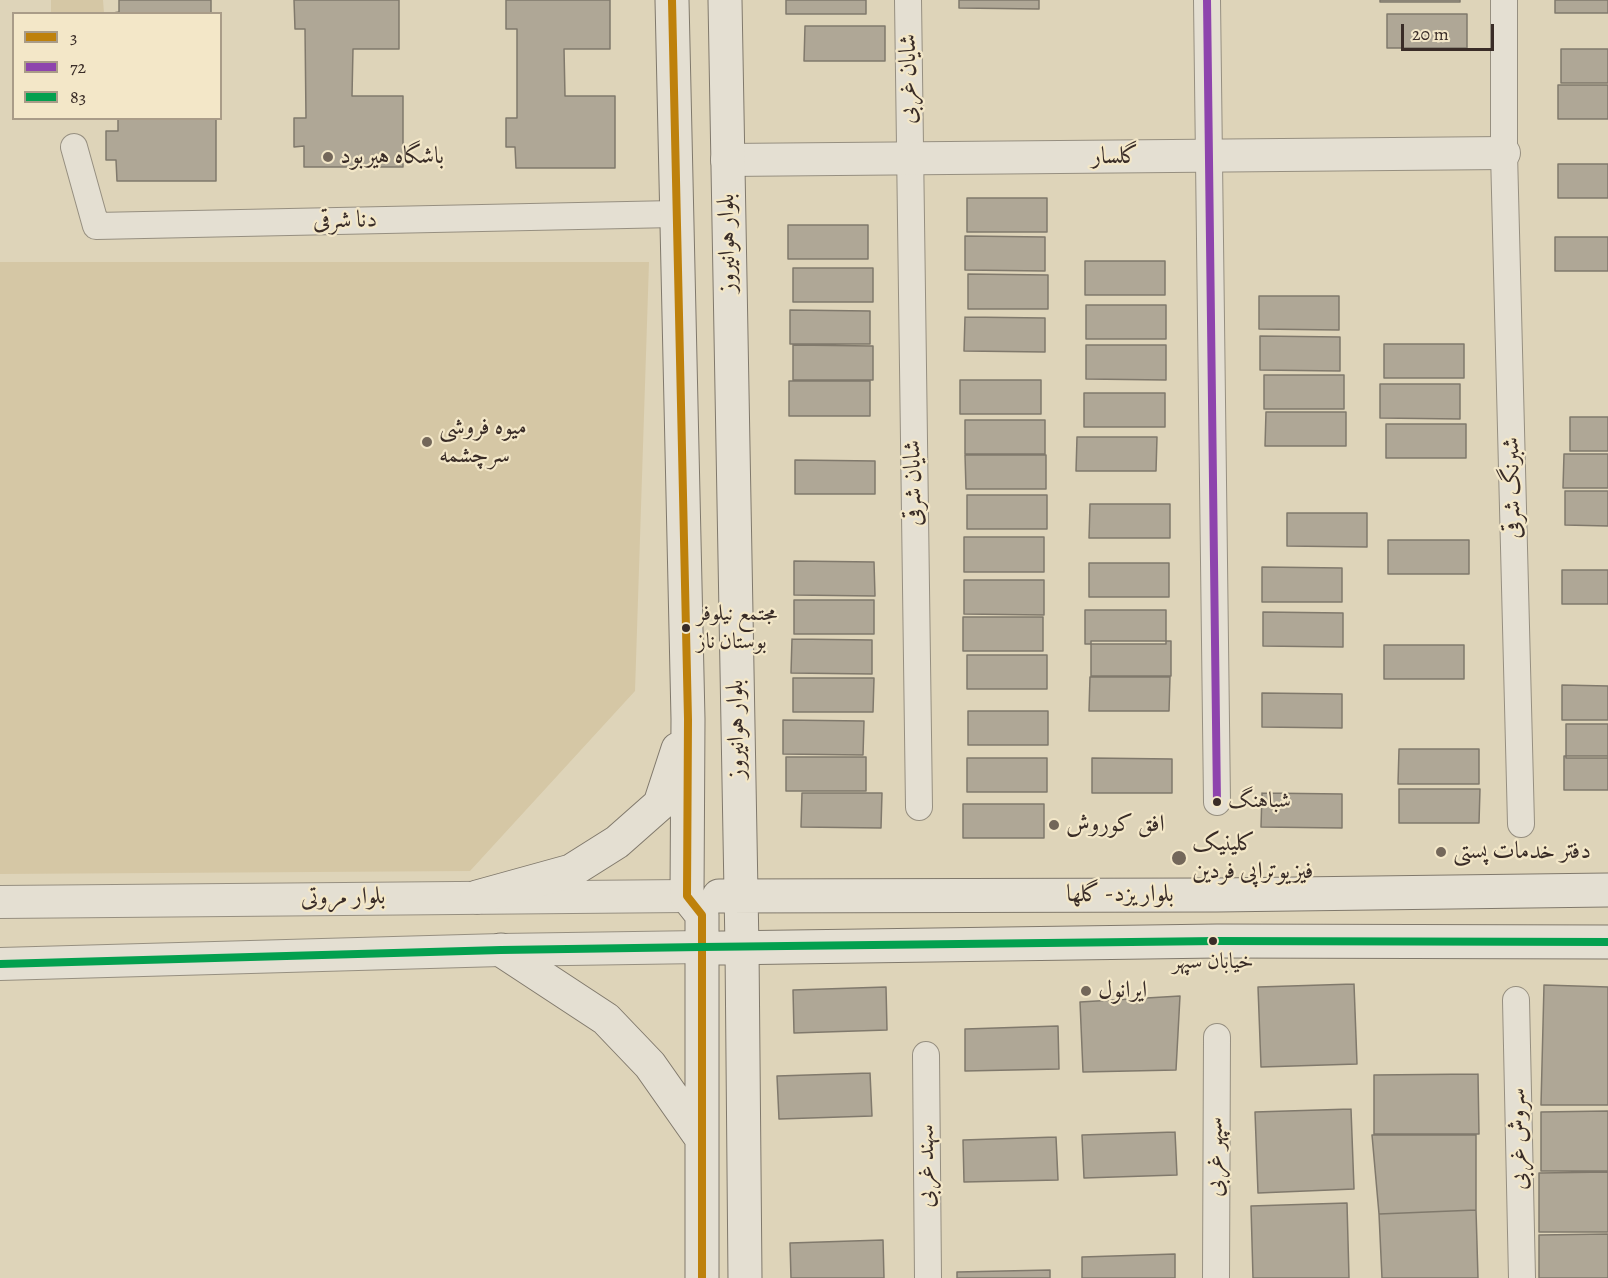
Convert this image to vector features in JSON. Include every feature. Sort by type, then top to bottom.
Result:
[{"type":"main road","name":"بلوار هوانیروز","points":[[672,0],[688,719],[687,896]]},
{"type":"main road","name":"بلوار هوانیروز","points":[[725,0],[742,948],[745,1278]]},
{"type":"main road","points":[[477,897],[571,871],[617,842],[660,804],[688,719]]},
{"type":"main road","name":"بلوار یزد- گلها","points":[[687,896],[1217,895],[1608,890]]},
{"type":"main road","points":[[687,896],[702,915],[702,1278]]},
{"type":"main road","name":"بلوار یزد- گلها","points":[[701,948],[1217,941],[1608,942]]},
{"type":"main road","points":[[501,950],[606,1019],[650,1065],[702,1139]]},
{"type":"street","name":"شایان غربی","points":[[908,0],[910,159]]},
{"type":"street","points":[[1207,0],[1217,802]]},
{"type":"street","name":"شبرنگ شرقی","points":[[1504,0],[1504,153],[1521,824]]},
{"type":"street","name":"دنا شرقی","points":[[74,147],[96,226],[675,214]]},
{"type":"street","name":"گلسار","points":[[727,160],[1504,153]]},
{"type":"street","name":"شایان شرقی","points":[[910,159],[919,807]]},
{"type":"street","name":"بلوار مروتی","points":[[0,902],[687,896]]},
{"type":"street","points":[[0,964],[501,950],[701,948]]},
{"type":"street","name":"سروش غربی","points":[[1516,1000],[1522,1278]]},
{"type":"street","name":"سپهر غربی","points":[[1216,1037],[1216,1278]]},
{"type":"street","name":"سهند غربی","points":[[926,1055],[928,1278]]},
{"type":"shaded area","points":[[51,0],[103,0],[104,12],[51,12]]},
{"type":"shaded area","points":[[0,262],[649,262],[635,691],[470,871],[0,874]]},
{"type":"building","points":[[119,0],[211,0],[211,12],[119,12]]},
{"type":"building","points":[[294,0],[399,0],[399,49],[353,49],[352,96],[403,96],[403,167],[304,167],[304,146],[294,147],[294,118],[306,118],[305,29],[295,29]]},
{"type":"building","points":[[506,0],[610,0],[610,49],[564,49],[565,96],[615,96],[615,168],[516,168],[515,147],[506,147],[506,118],[517,118],[517,29],[506,29]]},
{"type":"building","points":[[786,0],[866,0],[866,14],[786,14]]},
{"type":"building","points":[[959,0],[1039,0],[1039,9],[959,8]]},
{"type":"building","points":[[1380,0],[1460,0],[1460,2],[1380,2]]},
{"type":"building","points":[[1555,0],[1608,0],[1608,13],[1555,13]]},
{"type":"building","points":[[1387,14],[1467,14],[1467,48],[1387,48]]},
{"type":"building","points":[[805,26],[885,26],[885,61],[804,61]]},
{"type":"building","points":[[1561,49],[1608,49],[1608,83],[1561,83]]},
{"type":"building","points":[[1558,85],[1608,85],[1608,119],[1558,119]]},
{"type":"building","points":[[118,120],[216,120],[216,181],[117,181],[116,160],[106,160],[106,131],[118,131]]},
{"type":"building","points":[[1558,164],[1608,164],[1608,198],[1558,198]]},
{"type":"building","points":[[967,198],[1047,198],[1047,232],[967,232]]},
{"type":"building","points":[[788,225],[868,225],[868,259],[788,259]]},
{"type":"building","points":[[965,236],[1045,237],[1045,271],[965,270]]},
{"type":"building","points":[[1555,237],[1608,237],[1608,271],[1555,271]]},
{"type":"building","points":[[1085,261],[1165,261],[1165,295],[1085,295]]},
{"type":"building","points":[[793,268],[873,268],[873,302],[793,302]]},
{"type":"building","points":[[968,274],[1048,275],[1048,309],[968,309]]},
{"type":"building","points":[[1259,296],[1339,296],[1339,330],[1259,329]]},
{"type":"building","points":[[1086,305],[1166,305],[1166,339],[1086,339]]},
{"type":"building","points":[[790,310],[870,311],[870,344],[790,344]]},
{"type":"building","points":[[965,317],[1045,318],[1045,352],[964,351]]},
{"type":"building","points":[[1260,336],[1340,337],[1340,371],[1260,370]]},
{"type":"building","points":[[1384,344],[1464,344],[1464,378],[1384,378]]},
{"type":"building","points":[[793,345],[873,346],[873,380],[793,380]]},
{"type":"building","points":[[1086,345],[1166,345],[1166,380],[1086,379]]},
{"type":"building","points":[[1264,375],[1344,375],[1344,409],[1264,409]]},
{"type":"building","points":[[960,380],[1041,380],[1041,414],[960,414]]},
{"type":"building","points":[[789,381],[870,381],[870,416],[789,416]]},
{"type":"building","points":[[1380,384],[1460,384],[1460,419],[1380,418]]},
{"type":"building","points":[[1084,393],[1165,393],[1165,427],[1084,427]]},
{"type":"building","points":[[1266,412],[1346,412],[1346,446],[1265,446]]},
{"type":"building","points":[[1570,417],[1608,417],[1608,451],[1570,451]]},
{"type":"building","points":[[965,420],[1045,420],[1045,454],[965,454]]},
{"type":"building","points":[[1386,424],[1466,424],[1466,458],[1386,458]]},
{"type":"building","points":[[1077,437],[1157,437],[1156,471],[1076,471]]},
{"type":"building","points":[[1564,454],[1608,454],[1608,488],[1563,488]]},
{"type":"building","points":[[965,455],[1046,455],[1046,489],[966,489]]},
{"type":"building","points":[[795,460],[875,461],[875,494],[795,494]]},
{"type":"building","points":[[1565,491],[1608,491],[1608,526],[1565,525]]},
{"type":"building","points":[[967,495],[1047,495],[1047,529],[967,529]]},
{"type":"building","points":[[1090,504],[1170,504],[1170,538],[1089,538]]},
{"type":"building","points":[[1287,513],[1367,513],[1367,547],[1287,546]]},
{"type":"building","points":[[964,537],[1044,537],[1044,572],[964,572]]},
{"type":"building","points":[[1388,540],[1469,540],[1469,574],[1388,574]]},
{"type":"building","points":[[794,561],[874,562],[875,596],[794,595]]},
{"type":"building","points":[[1089,563],[1169,563],[1169,597],[1089,597]]},
{"type":"building","points":[[1262,567],[1342,568],[1342,602],[1262,602]]},
{"type":"building","points":[[1562,570],[1608,570],[1608,604],[1562,604]]},
{"type":"building","points":[[964,580],[1044,580],[1044,615],[964,614]]},
{"type":"building","points":[[794,600],[874,600],[874,634],[794,634]]},
{"type":"building","points":[[1085,610],[1166,610],[1166,644],[1085,644]]},
{"type":"building","points":[[1263,612],[1343,613],[1343,647],[1263,646]]},
{"type":"building","points":[[963,617],[1043,617],[1043,651],[963,651]]},
{"type":"building","points":[[792,639],[872,640],[872,674],[791,673]]},
{"type":"building","points":[[1091,641],[1171,641],[1171,676],[1091,676]]},
{"type":"building","points":[[1384,645],[1464,645],[1464,679],[1384,679]]},
{"type":"building","points":[[967,655],[1047,655],[1047,689],[967,689]]},
{"type":"building","points":[[1090,677],[1170,677],[1169,711],[1089,711]]},
{"type":"building","points":[[793,678],[874,678],[873,712],[793,712]]},
{"type":"building","points":[[1562,685],[1608,686],[1608,720],[1562,720]]},
{"type":"building","points":[[1262,693],[1342,694],[1342,728],[1262,727]]},
{"type":"building","points":[[968,711],[1048,711],[1048,745],[968,745]]},
{"type":"building","points":[[783,720],[864,721],[863,755],[783,754]]},
{"type":"building","points":[[1566,724],[1608,724],[1608,758],[1566,758]]},
{"type":"building","points":[[1399,749],[1479,749],[1479,784],[1398,784]]},
{"type":"building","points":[[1564,756],[1608,756],[1608,790],[1564,790]]},
{"type":"building","points":[[786,757],[866,757],[866,791],[786,791]]},
{"type":"building","points":[[967,758],[1047,758],[1047,792],[967,792]]},
{"type":"building","points":[[1092,758],[1172,759],[1172,793],[1092,793]]},
{"type":"building","points":[[1399,789],[1480,789],[1479,823],[1399,823]]},
{"type":"building","points":[[802,793],[882,793],[881,828],[801,827]]},
{"type":"building","points":[[1262,793],[1342,794],[1342,828],[1261,827]]},
{"type":"building","points":[[963,804],[1044,804],[1044,838],[963,838]]},
{"type":"building","points":[[1354,984],[1357,1064],[1261,1067],[1258,987]]},
{"type":"building","points":[[1544,985],[1608,987],[1608,1105],[1541,1105]]},
{"type":"building","points":[[886,987],[887,1030],[794,1033],[793,990]]},
{"type":"building","points":[[1180,996],[1176,1070],[1083,1072],[1080,1002]]},
{"type":"building","points":[[1058,1026],[1059,1069],[965,1071],[965,1029]]},
{"type":"building","points":[[870,1073],[872,1116],[779,1119],[777,1076]]},
{"type":"building","points":[[1478,1074],[1479,1134],[1374,1134],[1374,1075]]},
{"type":"building","points":[[1351,1109],[1354,1189],[1258,1193],[1255,1112]]},
{"type":"building","points":[[1608,1111],[1608,1171],[1541,1171],[1541,1112]]},
{"type":"building","points":[[1175,1132],[1177,1175],[1084,1178],[1082,1135]]},
{"type":"building","points":[[1372,1135],[1476,1135],[1476,1210],[1379,1214]]},
{"type":"building","points":[[1056,1137],[1058,1180],[964,1182],[963,1140]]},
{"type":"building","points":[[1608,1172],[1608,1232],[1539,1232],[1539,1173]]},
{"type":"building","points":[[1347,1203],[1349,1278],[1253,1278],[1251,1206]]},
{"type":"building","points":[[1476,1210],[1478,1278],[1382,1278],[1379,1214]]},
{"type":"building","points":[[1608,1234],[1608,1278],[1539,1278],[1539,1235]]},
{"type":"building","points":[[883,1240],[884,1278],[791,1278],[790,1243]]},
{"type":"building","points":[[1175,1254],[1175,1278],[1082,1278],[1082,1257]]},
{"type":"building","points":[[1050,1270],[1050,1278],[957,1278],[957,1272]]},
{"type":"transit line","name":"3","points":[[672,0],[688,719],[687,896],[702,915],[702,1278]]},
{"type":"transit line","name":"72","points":[[1207,0],[1217,802]]},
{"type":"transit line","name":"83","points":[[0,964],[501,950],[701,947],[1217,941],[1608,942]]},
{"type":"place","name":"باشگاه هیربود","points":[[328,157]]},
{"type":"place","name":"میوه فروشی سرچشمه","points":[[427,442]]},
{"type":"place","name":"مجتمع نیلوفر بوستان ناز","points":[[686,628]]},
{"type":"place","name":"شباهنگ","points":[[1217,802]]},
{"type":"place","name":"افق کوروش","points":[[1054,825]]},
{"type":"place","name":"دفتر خدمات پستی","points":[[1441,852]]},
{"type":"place","name":"کلینیک فیزیوتراپی فردین","points":[[1179,858]]},
{"type":"place","name":"خیابان سپهر","points":[[1213,941]]},
{"type":"place","name":"ایرانول","points":[[1086,991]]}]
